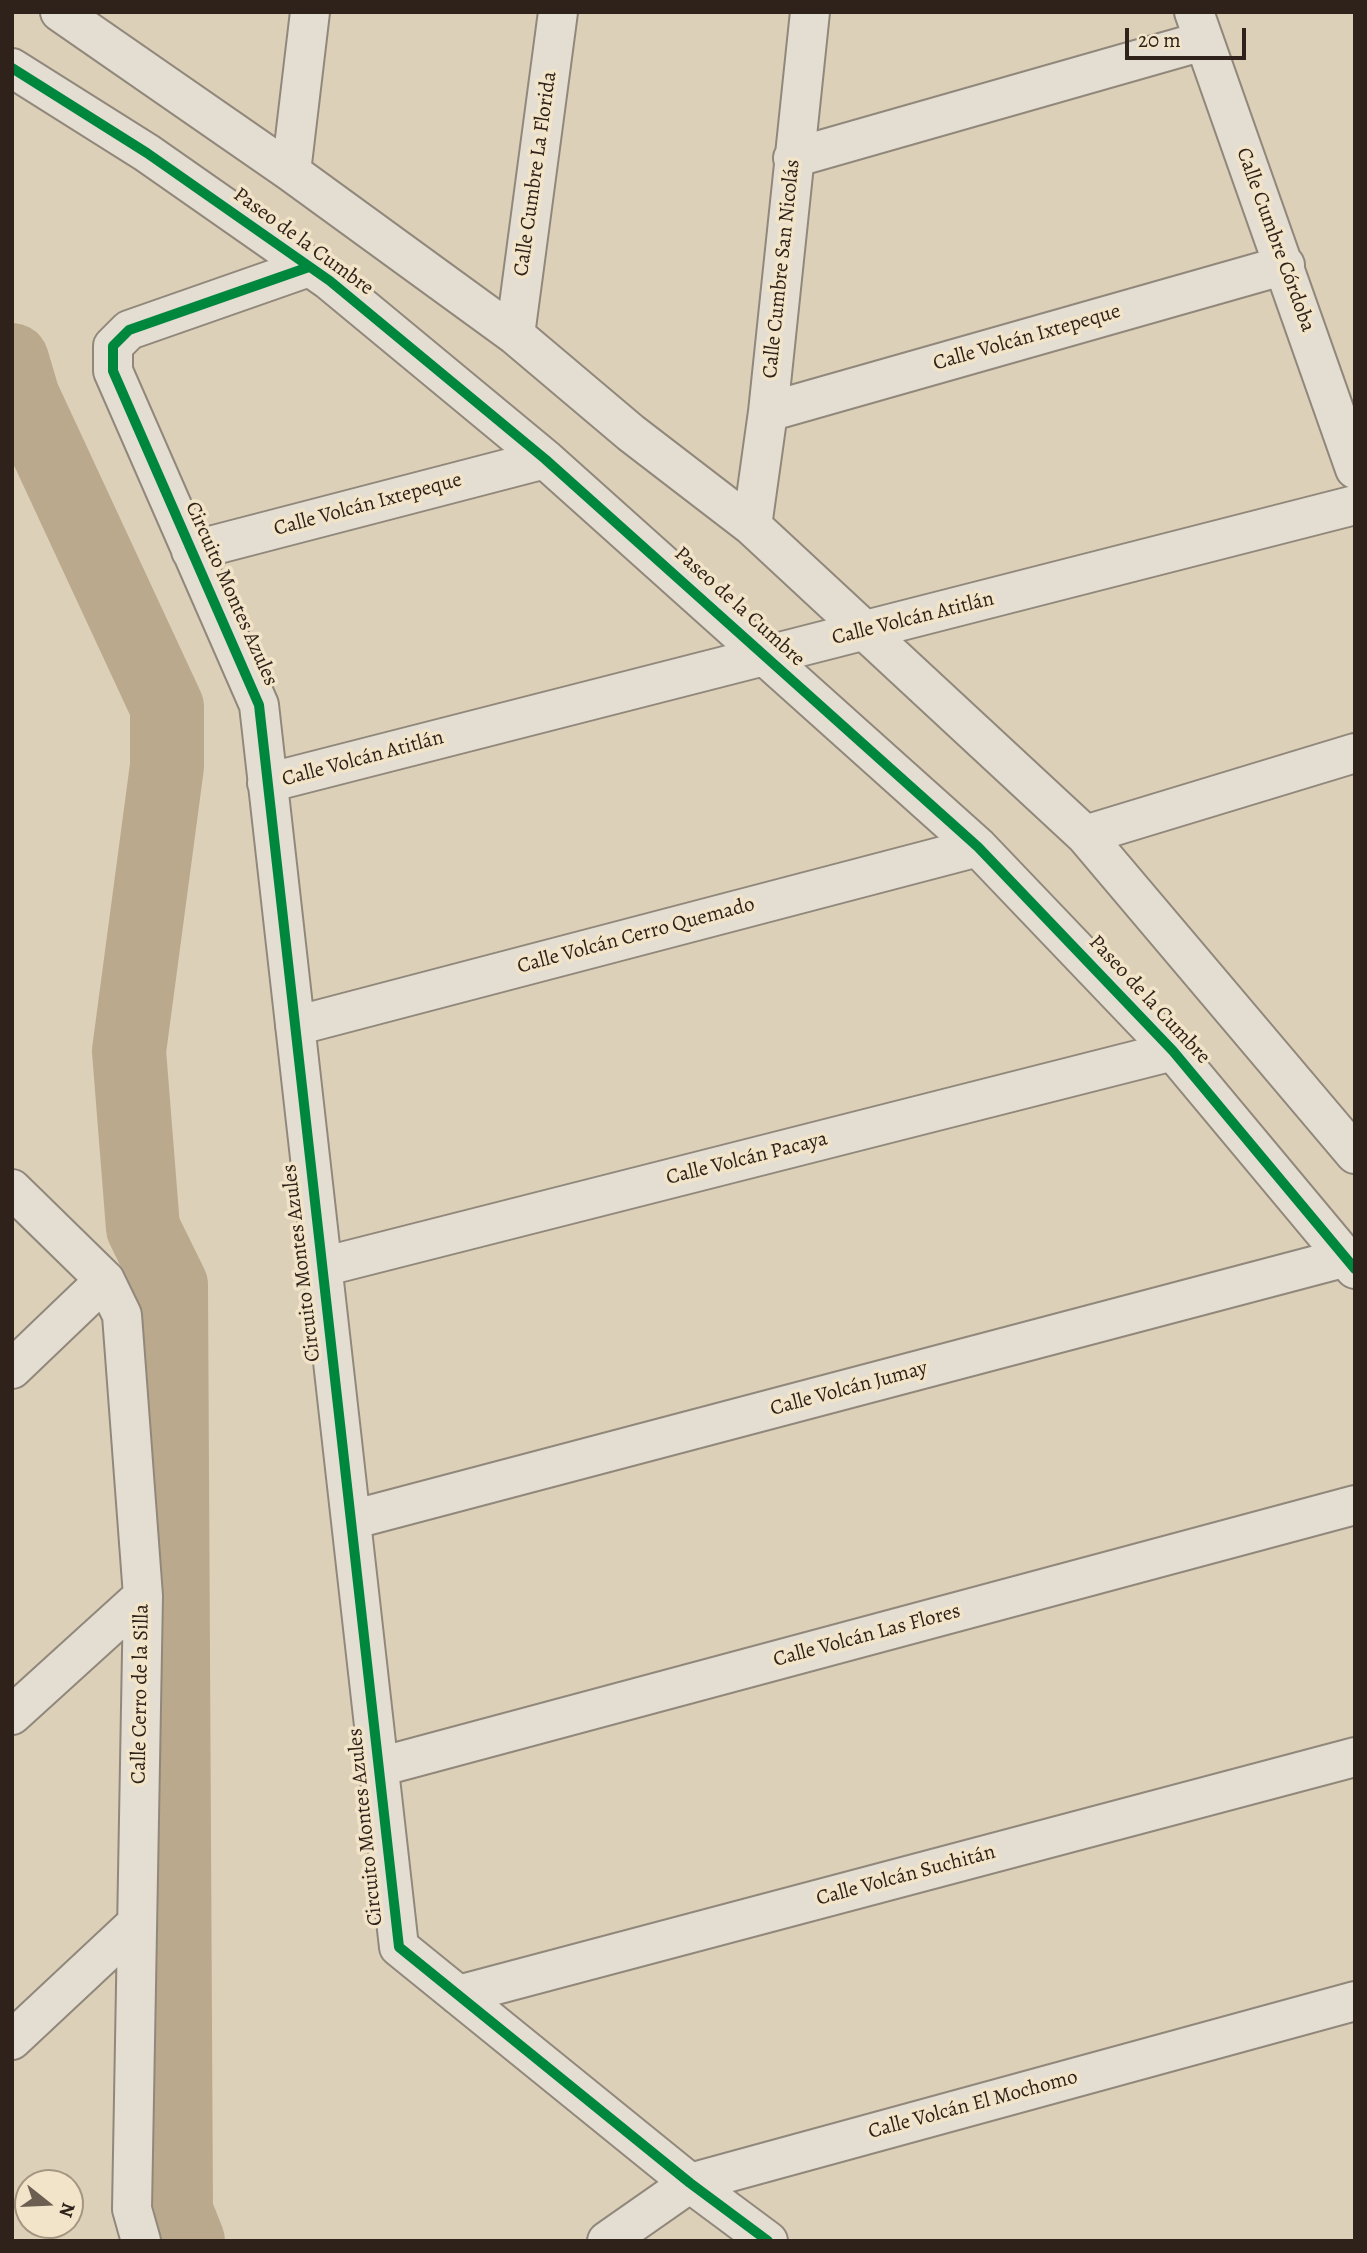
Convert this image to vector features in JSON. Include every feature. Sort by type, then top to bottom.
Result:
[{"type":"street","points":[[292,172],[310,12]]},
{"type":"street","name":"Calle Cumbre La Florida","points":[[515,335],[558,12]]},
{"type":"street","name":"Calle Cumbre San Nicolás","points":[[752,526],[768,412],[810,12]]},
{"type":"street","points":[[61,13],[292,172],[515,335],[631,433],[752,526],[1085,835],[1355,1154]]},
{"type":"street","points":[[793,158],[1198,26]]},
{"type":"street","name":"Calle Cumbre Córdoba","points":[[1198,26],[1285,265],[1355,469]]},
{"type":"street","name":"Paseo de la Cumbre","points":[[25,76],[147,153],[309,267],[545,458],[764,654],[978,847],[1173,1051],[1351,1263]]},
{"type":"street","name":"Calle Volcán Ixtepeque","points":[[768,412],[1285,265]]},
{"type":"street","name":"Circuito Montes Azules","points":[[309,267],[129,330],[113,346],[113,370],[259,705],[399,1947],[690,2183],[768,2241]]},
{"type":"street","name":"Calle Volcán Ixtepeque","points":[[191,551],[545,458]]},
{"type":"street","name":"Calle Volcán Atitlán","points":[[267,783],[764,654],[867,632],[1355,505]]},
{"type":"street","points":[[1085,835],[1355,753]]},
{"type":"street","name":"Calle Volcán Cerro Quemado","points":[[295,1026],[978,847]]},
{"type":"street","name":"Calle Volcán Pacaya","points":[[322,1267],[1173,1051]]},
{"type":"street","name":"Calle Cerro de la Silla","points":[[12,1189],[105,1280],[122,1315],[142,1596],[132,2209],[141,2241]]},
{"type":"street","name":"Calle Volcán Jumay","points":[[351,1520],[1351,1263]]},
{"type":"street","points":[[12,1369],[105,1280]]},
{"type":"street","name":"Calle Volcán Las Flores","points":[[379,1767],[1355,1505]]},
{"type":"street","points":[[12,1715],[142,1596]]},
{"type":"street","name":"Calle Volcán Suchitán","points":[[458,1995],[1355,1757]]},
{"type":"street","points":[[12,2040],[137,1923]]},
{"type":"street","name":"Calle Volcán El Mochomo","points":[[607,2241],[690,2183],[1355,2001]]},
{"type":"waterway","points":[[12,360],[23,397],[167,707],[167,766],[129,1051],[143,1228],[171,1285],[176,2211],[188,2241]]},
{"type":"cycle path","points":[[12,68],[147,153],[330,281],[545,459],[978,847],[1173,1051],[1355,1269]]},
{"type":"cycle path","points":[[309,267],[129,330],[113,346],[113,371],[259,705],[399,1947],[690,2183],[768,2241]]}]
